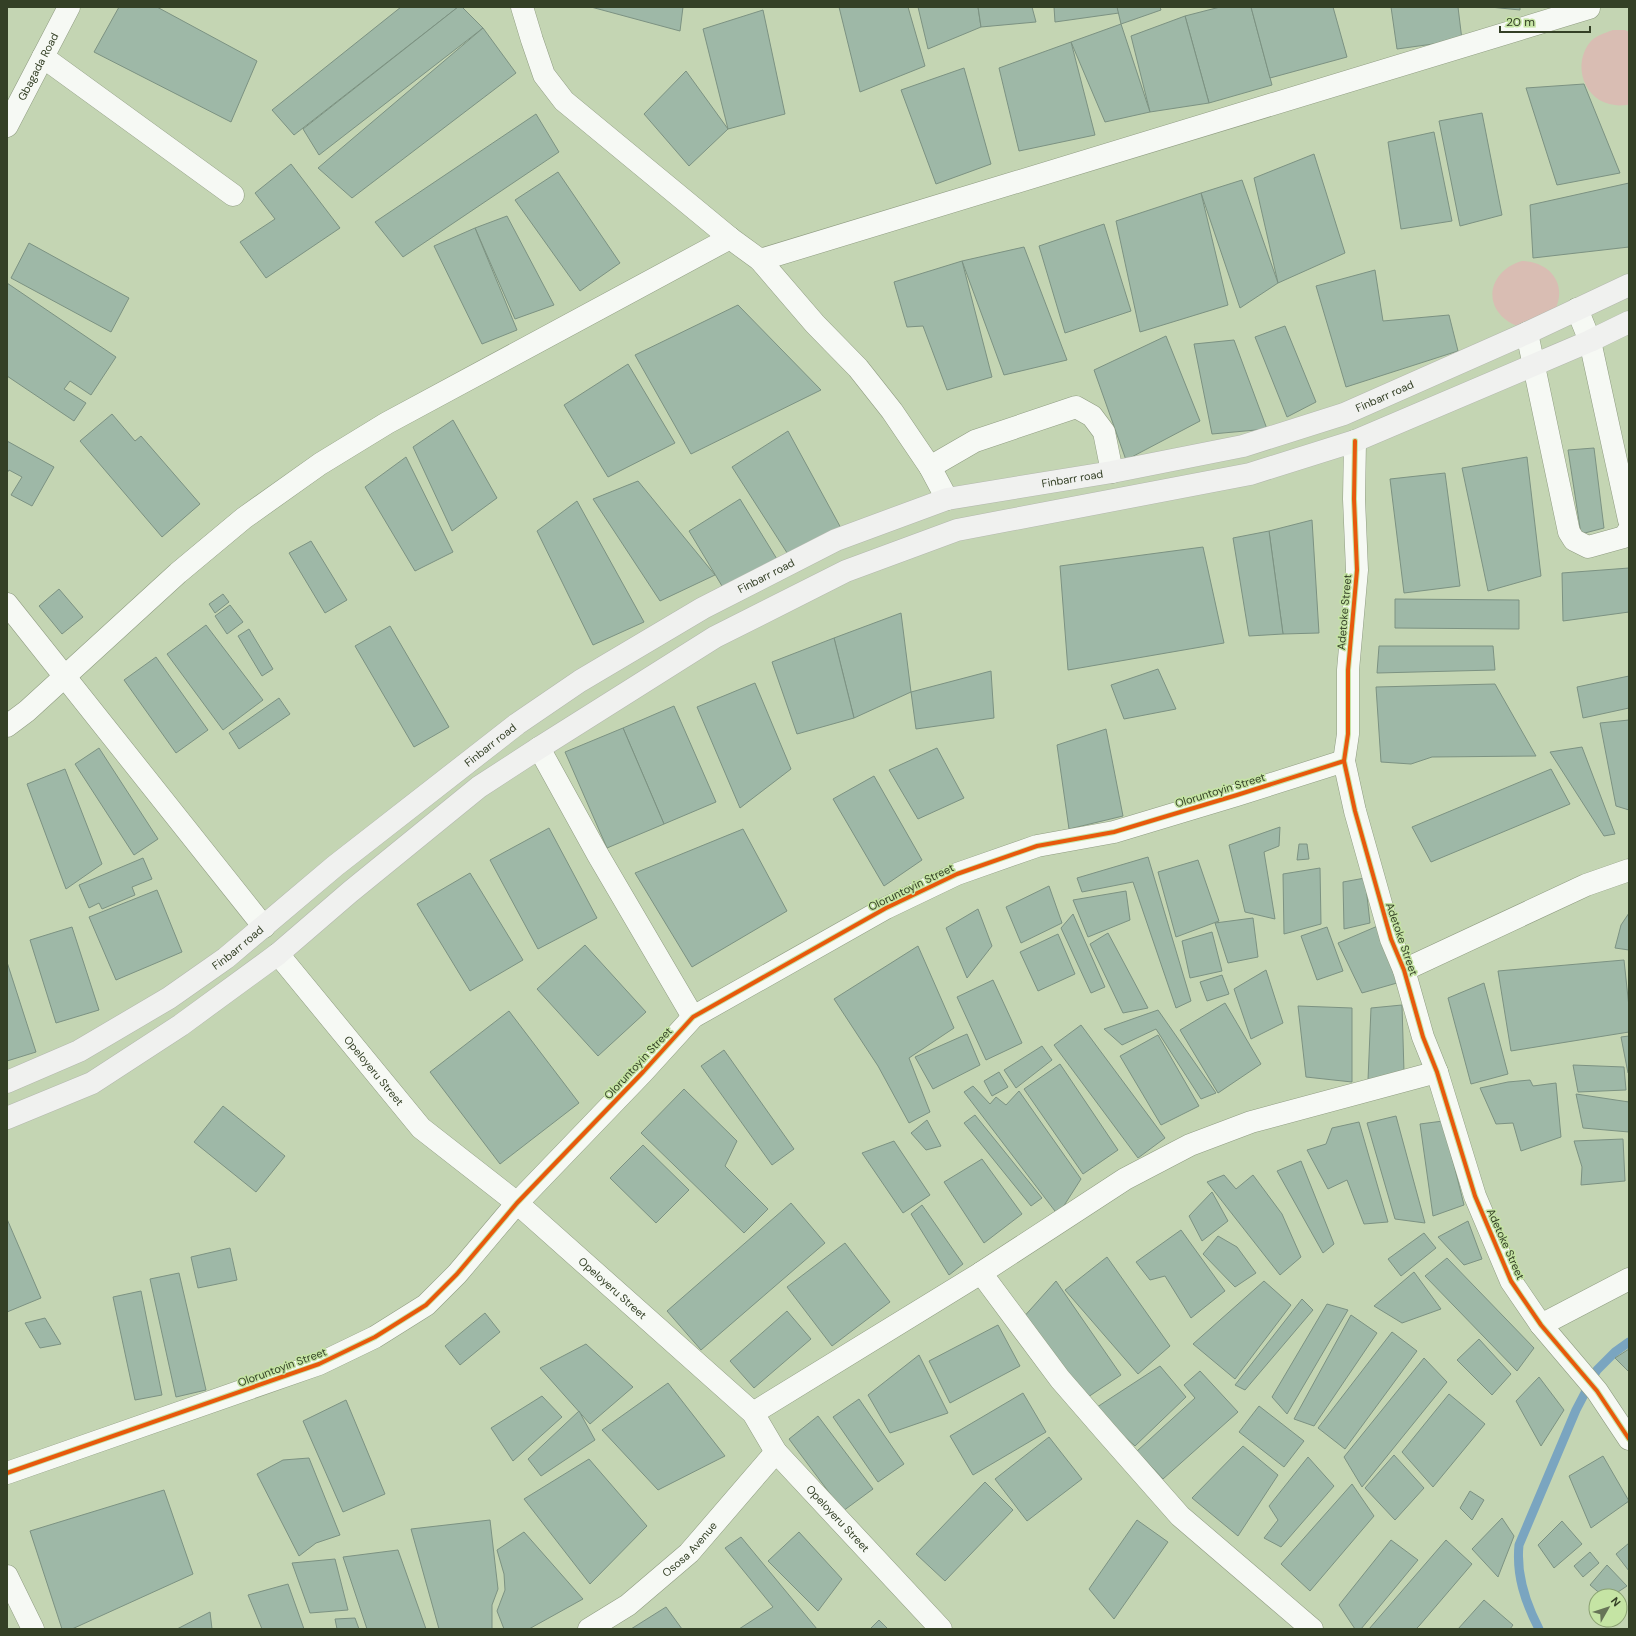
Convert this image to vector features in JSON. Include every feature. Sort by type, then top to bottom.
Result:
[{"type":"main road","name":"Finbarr road","points":[[7,1082],[79,1052],[169,998],[226,958],[335,866],[517,724],[580,681],[703,608],[836,540],[948,499],[1112,472],[1243,446],[1344,414],[1527,333],[1629,285]]},
{"type":"main road","points":[[7,1118],[92,1083],[181,1025],[278,954],[350,892],[479,787],[715,637],[846,571],[957,530],[1250,474],[1355,441],[1590,341],[1629,322]]},
{"type":"main road","points":[[79,1052],[92,1083]]},
{"type":"street","name":"Gbagada Road","points":[[7,126],[69,7]]},
{"type":"street","points":[[522,7],[544,74],[564,101],[730,238],[760,260],[815,324],[858,368],[892,411],[930,467],[948,499]]},
{"type":"street","points":[[760,260],[1589,8]]},
{"type":"street","points":[[43,57],[233,195]]},
{"type":"street","points":[[7,726],[27,711],[178,573],[244,518],[320,464],[387,423],[730,238]]},
{"type":"street","points":[[1577,309],[1590,341],[1629,520]]},
{"type":"street","points":[[1527,333],[1569,532],[1574,540],[1588,548],[1624,537],[1629,530]]},
{"type":"street","points":[[930,467],[975,441],[1076,407],[1092,416],[1104,432],[1112,472]]},
{"type":"street","name":"Adetoke Street","points":[[1355,441],[1354,500],[1357,570],[1348,670],[1348,734],[1344,760],[1355,811],[1391,939],[1404,970],[1423,1037],[1437,1072],[1478,1203],[1511,1281],[1541,1325],[1597,1391],[1629,1439]]},
{"type":"street","points":[[7,604],[264,927]]},
{"type":"street","points":[[539,748],[598,855],[693,1017]]},
{"type":"street","name":"Oloruntoyin Street","points":[[7,1473],[319,1364],[375,1336],[426,1305],[457,1274],[518,1202],[643,1072],[693,1017],[886,908],[957,874],[1037,846],[1114,832],[1237,795],[1344,760]]},
{"type":"street","points":[[1404,970],[1586,885],[1629,870]]},
{"type":"street","name":"Opeloyeru Street","points":[[278,954],[421,1128],[518,1202],[752,1413],[776,1452],[940,1629]]},
{"type":"street","points":[[752,1413],[981,1273],[1125,1180],[1190,1145],[1250,1122],[1437,1072]]},
{"type":"street","points":[[981,1273],[1060,1379],[1180,1516],[1312,1629]]},
{"type":"street","points":[[1541,1325],[1629,1280]]},
{"type":"street","name":"Ososa Avenue","points":[[589,1629],[628,1605],[689,1553],[776,1452]]},
{"type":"street","points":[[7,1576],[33,1629]]},
{"type":"shaded area","points":[[1613,30],[1625,30],[1629,32],[1629,104],[1627,105],[1616,105],[1604,102],[1595,97],[1584,80],[1582,71],[1582,60],[1585,50],[1591,41],[1598,36]]},
{"type":"shaded area","points":[[1522,261],[1532,262],[1548,270],[1554,276],[1559,291],[1554,312],[1525,327],[1517,326],[1509,322],[1500,314],[1495,306],[1492,296],[1493,287],[1503,271]]},
{"type":"building","points":[[119,7],[157,7],[257,61],[231,122],[94,52]]},
{"type":"building","points":[[401,7],[458,7],[294,135],[272,110]]},
{"type":"building","points":[[458,7],[462,7],[483,28],[319,155],[303,129]]},
{"type":"building","points":[[591,7],[683,7],[680,31]]},
{"type":"building","points":[[839,7],[908,7],[925,66],[860,92]]},
{"type":"building","points":[[918,7],[978,7],[981,27],[928,49]]},
{"type":"building","points":[[978,7],[1032,7],[1036,22],[981,27]]},
{"type":"building","points":[[1054,7],[1117,7],[1119,13],[1055,22]]},
{"type":"building","points":[[1117,7],[1160,7],[1161,10],[1121,24]]},
{"type":"building","points":[[1220,7],[1251,7],[1272,85],[1209,103],[1185,16]]},
{"type":"building","points":[[1251,7],[1333,7],[1347,57],[1270,78]]},
{"type":"building","points":[[1391,7],[1458,7],[1462,40],[1397,49]]},
{"type":"building","points":[[1490,7],[1520,7],[1520,10]]},
{"type":"building","points":[[763,10],[785,114],[728,129],[703,29]]},
{"type":"building","points":[[1185,16],[1209,103],[1150,112],[1131,36]]},
{"type":"building","points":[[1121,24],[1150,112],[1105,122],[1071,42]]},
{"type":"building","points":[[483,28],[516,73],[352,198],[318,168]]},
{"type":"building","points":[[1071,42],[1095,135],[1019,151],[999,68]]},
{"type":"building","points":[[964,68],[991,164],[936,184],[901,90]]},
{"type":"building","points":[[686,71],[728,129],[689,166],[644,114]]},
{"type":"building","points":[[1584,84],[1620,173],[1557,185],[1526,88]]},
{"type":"building","points":[[1482,113],[1502,215],[1460,226],[1439,121]]},
{"type":"building","points":[[536,114],[559,152],[403,257],[375,222]]},
{"type":"building","points":[[1434,132],[1452,221],[1401,229],[1388,142]]},
{"type":"building","points":[[1314,154],[1345,253],[1278,283],[1254,178]]},
{"type":"building","points":[[291,164],[340,228],[266,278],[240,242],[275,219],[255,193]]},
{"type":"building","points":[[558,172],[620,263],[580,291],[515,200]]},
{"type":"building","points":[[1242,180],[1278,283],[1240,308],[1201,193]]},
{"type":"building","points":[[1629,183],[1629,247],[1533,258],[1530,205]]},
{"type":"building","points":[[1201,193],[1228,305],[1140,332],[1116,221]]},
{"type":"building","points":[[507,216],[554,305],[515,319],[475,228]]},
{"type":"building","points":[[1104,224],[1131,311],[1065,333],[1039,246]]},
{"type":"building","points":[[475,228],[517,330],[482,344],[434,246]]},
{"type":"building","points":[[29,243],[129,298],[111,332],[11,278]]},
{"type":"building","points":[[1024,247],[1067,360],[1004,375],[962,261]]},
{"type":"building","points":[[962,261],[992,377],[947,390],[923,326],[907,327],[894,282]]},
{"type":"building","points":[[1375,270],[1383,321],[1449,315],[1458,351],[1346,387],[1316,286]]},
{"type":"building","points":[[7,283],[116,357],[91,395],[70,381],[64,389],[86,403],[74,421],[7,376]]},
{"type":"building","points":[[738,305],[821,390],[691,454],[635,355]]},
{"type":"building","points":[[1285,326],[1316,402],[1287,417],[1255,337]]},
{"type":"building","points":[[1166,336],[1200,421],[1126,460],[1094,370]]},
{"type":"building","points":[[1234,340],[1267,429],[1212,434],[1194,344]]},
{"type":"building","points":[[628,364],[675,443],[608,477],[564,405]]},
{"type":"building","points":[[112,414],[135,441],[141,436],[200,504],[162,537],[80,441]]},
{"type":"building","points":[[453,420],[497,498],[452,531],[413,447]]},
{"type":"building","points":[[788,431],[842,530],[791,559],[732,467]]},
{"type":"building","points":[[7,441],[54,467],[32,506],[11,495],[22,477],[9,470],[7,473]]},
{"type":"building","points":[[1594,448],[1604,528],[1581,534],[1568,450]]},
{"type":"building","points":[[406,457],[453,552],[415,571],[365,487]]},
{"type":"building","points":[[1527,457],[1541,576],[1488,591],[1462,468]]},
{"type":"building","points":[[1445,473],[1460,586],[1404,593],[1390,479]]},
{"type":"building","points":[[638,481],[715,575],[660,601],[593,499]]},
{"type":"building","points":[[740,499],[780,564],[725,591],[689,531]]},
{"type":"building","points":[[577,501],[644,622],[593,645],[537,531]]},
{"type":"building","points":[[1312,520],[1319,633],[1283,634],[1269,531]]},
{"type":"building","points":[[1269,531],[1283,634],[1249,636],[1233,538]]},
{"type":"building","points":[[311,541],[347,600],[325,613],[289,553]]},
{"type":"building","points":[[1203,547],[1224,643],[1068,670],[1060,566]]},
{"type":"building","points":[[1629,568],[1629,612],[1563,621],[1562,573]]},
{"type":"building","points":[[59,589],[83,617],[62,634],[39,606]]},
{"type":"building","points":[[223,594],[229,602],[215,613],[209,604]]},
{"type":"building","points":[[1395,599],[1519,600],[1519,629],[1395,628]]},
{"type":"building","points":[[230,605],[243,622],[227,634],[215,616]]},
{"type":"building","points":[[901,613],[911,692],[854,718],[834,638]]},
{"type":"building","points":[[206,625],[263,700],[223,730],[167,654]]},
{"type":"building","points":[[390,626],[449,727],[414,747],[355,646]]},
{"type":"building","points":[[249,629],[273,669],[262,676],[238,636]]},
{"type":"building","points":[[834,638],[854,718],[797,734],[772,662]]},
{"type":"building","points":[[1379,646],[1493,646],[1495,670],[1377,673]]},
{"type":"building","points":[[156,657],[208,730],[176,753],[124,680]]},
{"type":"building","points":[[1158,669],[1176,709],[1124,719],[1111,685]]},
{"type":"building","points":[[991,671],[994,718],[916,729],[911,692]]},
{"type":"building","points":[[1629,676],[1629,708],[1583,718],[1577,687]]},
{"type":"building","points":[[755,683],[791,769],[740,808],[697,707]]},
{"type":"building","points":[[1495,684],[1536,756],[1432,757],[1411,764],[1381,762],[1376,687]]},
{"type":"building","points":[[279,698],[290,714],[239,749],[229,733]]},
{"type":"building","points":[[674,706],[716,802],[664,824],[623,728]]},
{"type":"building","points":[[1629,720],[1629,810],[1616,806],[1600,723]]},
{"type":"building","points":[[623,728],[664,824],[607,848],[565,752]]},
{"type":"building","points":[[1106,729],[1123,816],[1069,829],[1057,745]]},
{"type":"building","points":[[1582,747],[1615,834],[1604,836],[1550,752]]},
{"type":"building","points":[[99,748],[158,839],[134,855],[75,764]]},
{"type":"building","points":[[937,748],[964,798],[918,819],[889,770]]},
{"type":"building","points":[[65,769],[102,864],[66,889],[27,784]]},
{"type":"building","points":[[1551,769],[1570,804],[1431,862],[1412,827]]},
{"type":"building","points":[[874,776],[922,860],[884,886],[833,799]]},
{"type":"building","points":[[1280,827],[1279,846],[1264,852],[1275,919],[1245,912],[1229,845]]},
{"type":"building","points":[[549,828],[597,918],[538,949],[490,860]]},
{"type":"building","points":[[743,829],[787,911],[692,967],[635,873]]},
{"type":"building","points":[[1299,844],[1307,844],[1309,859],[1297,860]]},
{"type":"building","points":[[1148,857],[1191,1001],[1176,1008],[1133,882],[1082,892],[1077,878]]},
{"type":"building","points":[[143,858],[152,879],[132,887],[135,895],[102,909],[99,903],[89,908],[79,885]]},
{"type":"building","points":[[1198,860],[1219,921],[1176,937],[1158,872]]},
{"type":"building","points":[[1320,868],[1321,924],[1284,934],[1283,874]]},
{"type":"building","points":[[470,873],[523,960],[470,991],[417,904]]},
{"type":"building","points":[[1365,878],[1370,923],[1344,929],[1343,882]]},
{"type":"building","points":[[1049,886],[1062,923],[1021,943],[1006,907]]},
{"type":"building","points":[[157,890],[182,952],[116,980],[89,917]]},
{"type":"building","points":[[1126,891],[1130,920],[1088,937],[1073,900]]},
{"type":"building","points":[[978,909],[992,946],[967,978],[946,928]]},
{"type":"building","points":[[1629,913],[1629,950],[1615,948],[1621,925]]},
{"type":"building","points":[[1073,914],[1105,987],[1091,993],[1061,928]]},
{"type":"building","points":[[1253,918],[1258,957],[1228,963],[1215,923]]},
{"type":"building","points":[[1380,925],[1397,983],[1362,993],[1338,943]]},
{"type":"building","points":[[72,927],[99,1010],[56,1023],[30,940]]},
{"type":"building","points":[[1327,927],[1343,971],[1317,980],[1301,936]]},
{"type":"building","points":[[1212,932],[1222,971],[1190,978],[1182,941]]},
{"type":"building","points":[[1108,933],[1148,1008],[1123,1013],[1090,944]]},
{"type":"building","points":[[1058,934],[1075,974],[1038,991],[1020,952]]},
{"type":"building","points":[[585,945],[646,1012],[598,1056],[537,989]]},
{"type":"building","points":[[918,946],[954,1028],[909,1058],[930,1112],[909,1123],[878,1066],[834,999]]},
{"type":"building","points":[[1624,960],[1629,1007],[1629,1032],[1511,1051],[1498,971]]},
{"type":"building","points":[[7,962],[36,1052],[7,1061]]},
{"type":"building","points":[[1266,970],[1283,1023],[1251,1039],[1234,989]]},
{"type":"building","points":[[1222,975],[1229,994],[1207,1001],[1200,982]]},
{"type":"building","points":[[993,980],[1022,1043],[986,1060],[957,997]]},
{"type":"building","points":[[1484,983],[1508,1074],[1471,1084],[1448,998]]},
{"type":"building","points":[[1225,1003],[1261,1064],[1218,1093],[1180,1030]]},
{"type":"building","points":[[1402,1005],[1404,1072],[1368,1080],[1371,1008]]},
{"type":"building","points":[[1298,1006],[1352,1008],[1352,1082],[1306,1077]]},
{"type":"building","points":[[1158,1010],[1216,1093],[1201,1099],[1156,1029],[1122,1045],[1104,1029]]},
{"type":"building","points":[[509,1011],[579,1103],[500,1164],[430,1072]]},
{"type":"building","points":[[1081,1025],[1165,1138],[1138,1158],[1054,1045]]},
{"type":"building","points":[[967,1034],[980,1065],[933,1089],[915,1057]]},
{"type":"building","points":[[1158,1035],[1199,1106],[1161,1125],[1120,1056]]},
{"type":"building","points":[[1629,1036],[1629,1073],[1628,1073],[1621,1037]]},
{"type":"building","points":[[1042,1046],[1052,1060],[1016,1088],[1004,1070]]},
{"type":"building","points":[[724,1050],[794,1149],[772,1165],[701,1066]]},
{"type":"building","points":[[1060,1064],[1118,1150],[1083,1174],[1024,1089]]},
{"type":"building","points":[[1573,1065],[1624,1067],[1626,1090],[1578,1092]]},
{"type":"building","points":[[999,1072],[1008,1087],[992,1096],[984,1081]]},
{"type":"building","points":[[1530,1080],[1533,1086],[1556,1083],[1561,1137],[1521,1151],[1513,1123],[1496,1124],[1480,1088],[1508,1082]]},
{"type":"building","points":[[973,1086],[990,1104],[996,1097],[1006,1105],[1019,1091],[1081,1179],[1058,1215],[964,1092]]},
{"type":"building","points":[[684,1089],[737,1141],[725,1166],[768,1209],[744,1233],[641,1133]]},
{"type":"building","points":[[1576,1094],[1629,1102],[1629,1132],[1583,1128]]},
{"type":"building","points":[[223,1106],[285,1156],[256,1192],[194,1142]]},
{"type":"building","points":[[975,1115],[1042,1198],[1031,1206],[964,1123]]},
{"type":"building","points":[[1396,1116],[1425,1223],[1395,1219],[1367,1123]]},
{"type":"building","points":[[927,1120],[941,1146],[926,1150],[911,1133]]},
{"type":"building","points":[[1443,1121],[1464,1205],[1433,1216],[1420,1124]]},
{"type":"building","points":[[1359,1122],[1388,1222],[1364,1224],[1347,1180],[1328,1189],[1307,1150],[1326,1144],[1332,1128]]},
{"type":"building","points":[[1623,1139],[1625,1181],[1581,1185],[1582,1167],[1574,1141]]},
{"type":"building","points":[[894,1141],[930,1195],[903,1213],[862,1153]]},
{"type":"building","points":[[643,1145],[689,1190],[656,1223],[610,1178]]},
{"type":"building","points":[[982,1159],[1022,1214],[984,1243],[944,1182]]},
{"type":"building","points":[[1301,1161],[1334,1244],[1323,1253],[1277,1171]]},
{"type":"building","points":[[1224,1175],[1236,1189],[1253,1175],[1282,1214],[1301,1257],[1280,1275],[1207,1182]]},
{"type":"building","points":[[1212,1192],[1228,1221],[1202,1241],[1189,1216]]},
{"type":"building","points":[[791,1203],[825,1243],[701,1350],[667,1311]]},
{"type":"building","points":[[922,1205],[963,1264],[949,1275],[911,1214]]},
{"type":"building","points":[[7,1219],[41,1298],[7,1312]]},
{"type":"building","points":[[1468,1221],[1482,1259],[1464,1265],[1438,1237]]},
{"type":"building","points":[[1181,1230],[1225,1291],[1191,1318],[1165,1276],[1150,1280],[1136,1262]]},
{"type":"building","points":[[1424,1233],[1436,1248],[1401,1276],[1388,1259]]},
{"type":"building","points":[[1218,1236],[1237,1247],[1256,1273],[1235,1287],[1203,1254]]},
{"type":"building","points":[[845,1243],[890,1302],[832,1346],[787,1287]]},
{"type":"building","points":[[230,1248],[237,1280],[198,1288],[191,1257]]},
{"type":"building","points":[[1107,1257],[1170,1346],[1138,1374],[1065,1290]]},
{"type":"building","points":[[1447,1258],[1534,1348],[1517,1371],[1425,1276]]},
{"type":"building","points":[[1414,1272],[1441,1309],[1402,1323],[1374,1306]]},
{"type":"building","points":[[179,1273],[206,1390],[176,1397],[150,1279]]},
{"type":"building","points":[[1056,1281],[1121,1375],[1085,1399],[1021,1320]]},
{"type":"building","points":[[1264,1281],[1291,1305],[1235,1379],[1193,1344]]},
{"type":"building","points":[[141,1291],[162,1395],[135,1400],[113,1297]]},
{"type":"building","points":[[1302,1299],[1313,1310],[1245,1390],[1235,1385]]},
{"type":"building","points":[[1327,1304],[1348,1310],[1287,1414],[1272,1397]]},
{"type":"building","points":[[787,1311],[811,1339],[754,1388],[730,1361]]},
{"type":"building","points":[[485,1313],[500,1332],[460,1365],[445,1346]]},
{"type":"building","points":[[1351,1315],[1377,1333],[1314,1426],[1294,1419]]},
{"type":"building","points":[[45,1318],[61,1344],[40,1348],[25,1323]]},
{"type":"building","points":[[998,1325],[1020,1366],[950,1403],[929,1361]]},
{"type":"building","points":[[1392,1332],[1417,1351],[1345,1449],[1318,1428]]},
{"type":"building","points":[[1479,1339],[1511,1374],[1492,1395],[1457,1360]]},
{"type":"building","points":[[586,1344],[633,1387],[590,1424],[540,1368]]},
{"type":"building","points":[[1629,1349],[1629,1372],[1615,1358]]},
{"type":"building","points":[[919,1355],[948,1413],[890,1433],[868,1395]]},
{"type":"building","points":[[1424,1358],[1447,1382],[1362,1487],[1344,1457]]},
{"type":"building","points":[[1160,1366],[1186,1397],[1135,1446],[1094,1409]]},
{"type":"building","points":[[1200,1371],[1238,1412],[1163,1479],[1137,1451],[1195,1398],[1184,1385]]},
{"type":"building","points":[[1539,1377],[1564,1410],[1541,1446],[1516,1401]]},
{"type":"building","points":[[668,1383],[725,1456],[658,1490],[602,1430]]},
{"type":"building","points":[[1023,1393],[1046,1432],[973,1475],[950,1436]]},
{"type":"building","points":[[1449,1394],[1485,1424],[1433,1487],[1402,1452]]},
{"type":"building","points":[[542,1396],[562,1417],[513,1461],[491,1428]]},
{"type":"building","points":[[859,1399],[904,1464],[878,1482],[833,1417]]},
{"type":"building","points":[[346,1400],[385,1494],[343,1512],[303,1421]]},
{"type":"building","points":[[1259,1406],[1304,1441],[1284,1467],[1239,1432]]},
{"type":"building","points":[[579,1411],[595,1440],[541,1476],[528,1459]]},
{"type":"building","points":[[818,1416],[873,1489],[843,1511],[789,1439]]},
{"type":"building","points":[[1049,1437],[1082,1479],[1027,1521],[995,1479]]},
{"type":"building","points":[[1243,1446],[1278,1475],[1238,1536],[1192,1498]]},
{"type":"building","points":[[1394,1455],[1424,1488],[1395,1520],[1365,1488]]},
{"type":"building","points":[[1603,1456],[1629,1501],[1591,1528],[1569,1476]]},
{"type":"building","points":[[1308,1457],[1334,1486],[1281,1547],[1264,1538],[1278,1520],[1269,1506]]},
{"type":"building","points":[[309,1458],[340,1535],[316,1543],[299,1556],[257,1474],[283,1460]]},
{"type":"building","points":[[589,1459],[647,1526],[590,1584],[524,1499]]},
{"type":"building","points":[[985,1482],[1013,1510],[945,1581],[916,1554]]},
{"type":"building","points":[[1352,1484],[1374,1516],[1310,1591],[1281,1564]]},
{"type":"building","points":[[164,1490],[193,1574],[72,1629],[62,1629],[30,1531]]},
{"type":"building","points":[[1470,1491],[1484,1500],[1472,1520],[1460,1508]]},
{"type":"building","points":[[1502,1518],[1514,1536],[1498,1577],[1472,1549]]},
{"type":"building","points":[[490,1520],[498,1589],[492,1605],[492,1629],[439,1629],[411,1529]]},
{"type":"building","points":[[1137,1520],[1168,1542],[1114,1619],[1089,1589]]},
{"type":"building","points":[[1562,1521],[1582,1544],[1554,1568],[1538,1545]]},
{"type":"building","points":[[524,1532],[583,1599],[529,1629],[504,1629],[497,1611],[505,1590],[504,1574],[497,1550]]},
{"type":"building","points":[[799,1532],[842,1579],[818,1611],[768,1561]]},
{"type":"building","points":[[741,1537],[817,1629],[739,1629],[773,1607],[725,1548]]},
{"type":"building","points":[[1391,1540],[1418,1560],[1361,1629],[1355,1629],[1339,1605]]},
{"type":"building","points":[[1446,1540],[1472,1564],[1419,1626],[1416,1629],[1369,1629]]},
{"type":"building","points":[[1629,1543],[1629,1571],[1616,1554]]},
{"type":"building","points":[[398,1550],[426,1629],[367,1629],[343,1557]]},
{"type":"building","points":[[1590,1552],[1599,1563],[1583,1577],[1574,1566]]},
{"type":"building","points":[[335,1559],[348,1610],[310,1613],[292,1563]]},
{"type":"building","points":[[1607,1565],[1627,1586],[1624,1588],[1594,1588],[1590,1585]]},
{"type":"building","points":[[288,1584],[304,1629],[262,1629],[248,1595]]},
{"type":"building","points":[[1484,1600],[1513,1625],[1510,1629],[1458,1629]]},
{"type":"building","points":[[666,1607],[682,1629],[631,1629]]},
{"type":"building","points":[[210,1612],[212,1629],[177,1629]]},
{"type":"building","points":[[355,1618],[359,1629],[337,1629],[335,1619]]},
{"type":"building","points":[[879,1620],[888,1629],[870,1629]]},
{"type":"waterway","points":[[1539,1629],[1530,1609],[1520,1578],[1518,1556],[1519,1545],[1576,1410],[1597,1370],[1615,1352],[1629,1342]]},
{"type":"cycle path","points":[[1355,441],[1354,499],[1357,570],[1348,670],[1348,734],[1344,761],[1355,811],[1391,939],[1404,970],[1423,1037],[1437,1072],[1475,1196],[1511,1281],[1541,1325],[1597,1391],[1629,1439]]},
{"type":"cycle path","points":[[7,1473],[319,1364],[375,1337],[426,1305],[457,1274],[517,1203],[643,1072],[693,1017],[886,908],[957,874],[1037,846],[1114,832],[1344,761]]}]
